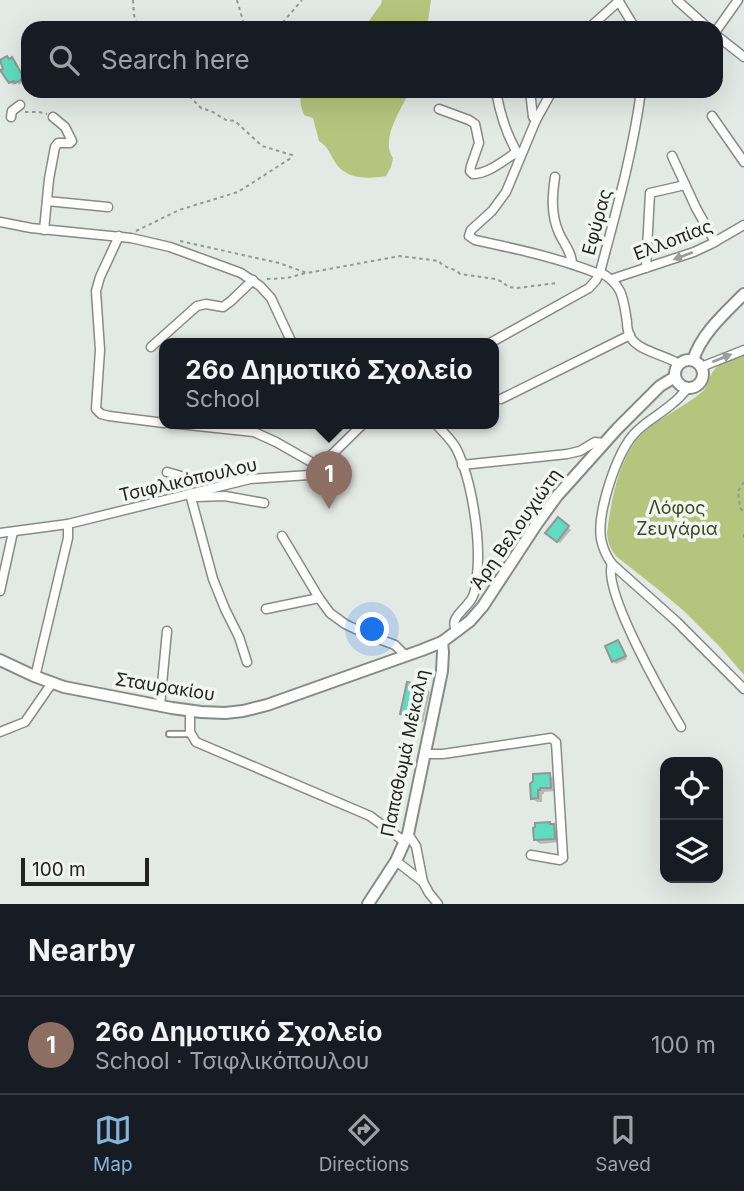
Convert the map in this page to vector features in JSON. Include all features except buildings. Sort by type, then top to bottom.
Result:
[{"type":"street","points":[[677,0],[700,21]]},
{"type":"street","points":[[723,22],[738,0]]},
{"type":"street","points":[[597,21],[619,1],[629,21]]},
{"type":"street","points":[[723,39],[744,57]]},
{"type":"street","points":[[498,98],[509,139],[519,155]]},
{"type":"street","points":[[531,98],[533,117],[537,120]]},
{"type":"street","points":[[499,338],[589,288],[599,273],[508,246],[475,240],[469,236],[471,230],[492,211],[509,187],[519,155],[548,98]]},
{"type":"street","name":"Εφύρας","points":[[630,335],[623,297],[618,287],[612,279],[599,273],[623,184],[640,98]]},
{"type":"street","points":[[11,117],[12,111],[20,105]]},
{"type":"street","points":[[439,109],[475,124],[480,140],[471,166],[470,171],[473,174],[477,175],[519,155]]},
{"type":"street","points":[[712,116],[744,162]]},
{"type":"street","points":[[44,230],[56,145],[72,141],[65,127],[53,117]]},
{"type":"street","points":[[672,156],[715,243]]},
{"type":"street","points":[[555,177],[553,208],[559,233],[572,264]]},
{"type":"street","points":[[646,268],[650,193],[685,185]]},
{"type":"street","points":[[47,201],[108,207]]},
{"type":"street","points":[[0,222],[24,228],[131,238],[185,252],[242,273],[271,298],[290,338]]},
{"type":"street","name":"Ελλοπίας","points":[[612,279],[684,256],[715,243],[744,225]]},
{"type":"street","points":[[119,236],[96,291],[100,350],[96,410],[109,416],[159,422]]},
{"type":"street","points":[[161,338],[197,306],[206,304],[223,307],[253,280]]},
{"type":"street","points":[[697,364],[700,344],[744,294]]},
{"type":"street","points":[[501,399],[630,335],[639,345],[678,364]]},
{"type":"street","points":[[151,347],[159,340]]},
{"type":"street","points":[[697,364],[744,350]]},
{"type":"street","points":[[688,388],[681,386],[675,377],[678,364],[687,360],[697,364],[703,374],[701,381],[688,388],[673,403],[639,428],[620,454],[614,470],[601,537],[604,550],[612,564],[676,621],[744,689]]},
{"type":"street","name":"Άρη Βελουχιώτη","points":[[405,656],[442,642],[478,613],[548,508],[603,443],[660,386],[675,377]]},
{"type":"street","points":[[225,429],[254,432],[320,467]]},
{"type":"street","name":"Τσιφλικόπουλου","points":[[0,533],[68,524],[256,479],[309,475],[358,429]]},
{"type":"street","points":[[440,429],[456,449],[462,466],[472,505],[478,559],[474,594],[454,622],[457,632]]},
{"type":"street","points":[[462,466],[567,454],[580,451],[595,442],[603,443]]},
{"type":"street","points":[[167,472],[195,480],[246,477],[256,479]]},
{"type":"street","points":[[190,494],[196,497],[225,496],[264,503]]},
{"type":"street","points":[[190,494],[211,572],[247,662]]},
{"type":"street","points":[[35,677],[68,538],[68,524]]},
{"type":"street","points":[[0,591],[13,532]]},
{"type":"street","points":[[282,536],[327,610],[368,635],[396,645],[405,656]]},
{"type":"street","points":[[612,564],[611,579],[625,617],[654,680],[681,727]]},
{"type":"street","points":[[266,608],[318,598]]},
{"type":"street","points":[[160,706],[167,631]]},
{"type":"street","name":"Παπαθωμά Μέκαλη","points":[[368,904],[396,861],[406,838],[442,671],[442,642]]},
{"type":"street","name":"Σταυρακίου","points":[[0,660],[35,677],[80,691],[190,711],[225,713],[279,701],[405,656]]},
{"type":"street","points":[[0,732],[25,722],[52,683]]},
{"type":"street","points":[[190,711],[191,734],[196,742],[370,816],[406,838],[416,846],[423,882],[438,904]]},
{"type":"street","points":[[424,754],[443,754],[551,738],[554,740],[563,858],[560,860],[531,855]]},
{"type":"street","points":[[396,861],[423,882]]},
{"type":"lane","points":[[169,734],[191,734]]},
{"type":"path","points":[[133,0],[136,21]]},
{"type":"path","points":[[237,0],[244,21]]},
{"type":"path","points":[[284,21],[302,0]]},
{"type":"path","points":[[131,238],[137,229],[163,217],[238,192],[292,156],[262,146],[235,121],[226,120],[201,108],[191,98]]},
{"type":"path","points":[[11,117],[21,112],[36,111],[53,117]]},
{"type":"path","points":[[177,240],[307,272]]},
{"type":"path","points":[[253,280],[287,278],[307,272],[400,257],[439,261],[460,274],[495,279],[508,287],[557,284]]},
{"type":"path","points":[[744,482],[738,491],[740,508],[744,512]]},
{"type":"path","points":[[744,534],[744,540]]},
{"type":"green space","points":[[382,0],[431,0],[428,21],[369,21]]},
{"type":"green space","points":[[300,98],[406,98],[390,134],[390,151],[393,158],[386,176],[358,177],[340,168],[319,141],[313,118],[304,115]]},
{"type":"green space","name":"Λόφος Ζευγάρια","points":[[744,354],[744,675],[684,611],[617,557],[610,546],[607,533],[622,465],[635,441],[702,392],[718,366]]},
{"type":"place","name":"26ο Δημοτικό Σχολείο","points":[[329,509]]}]
